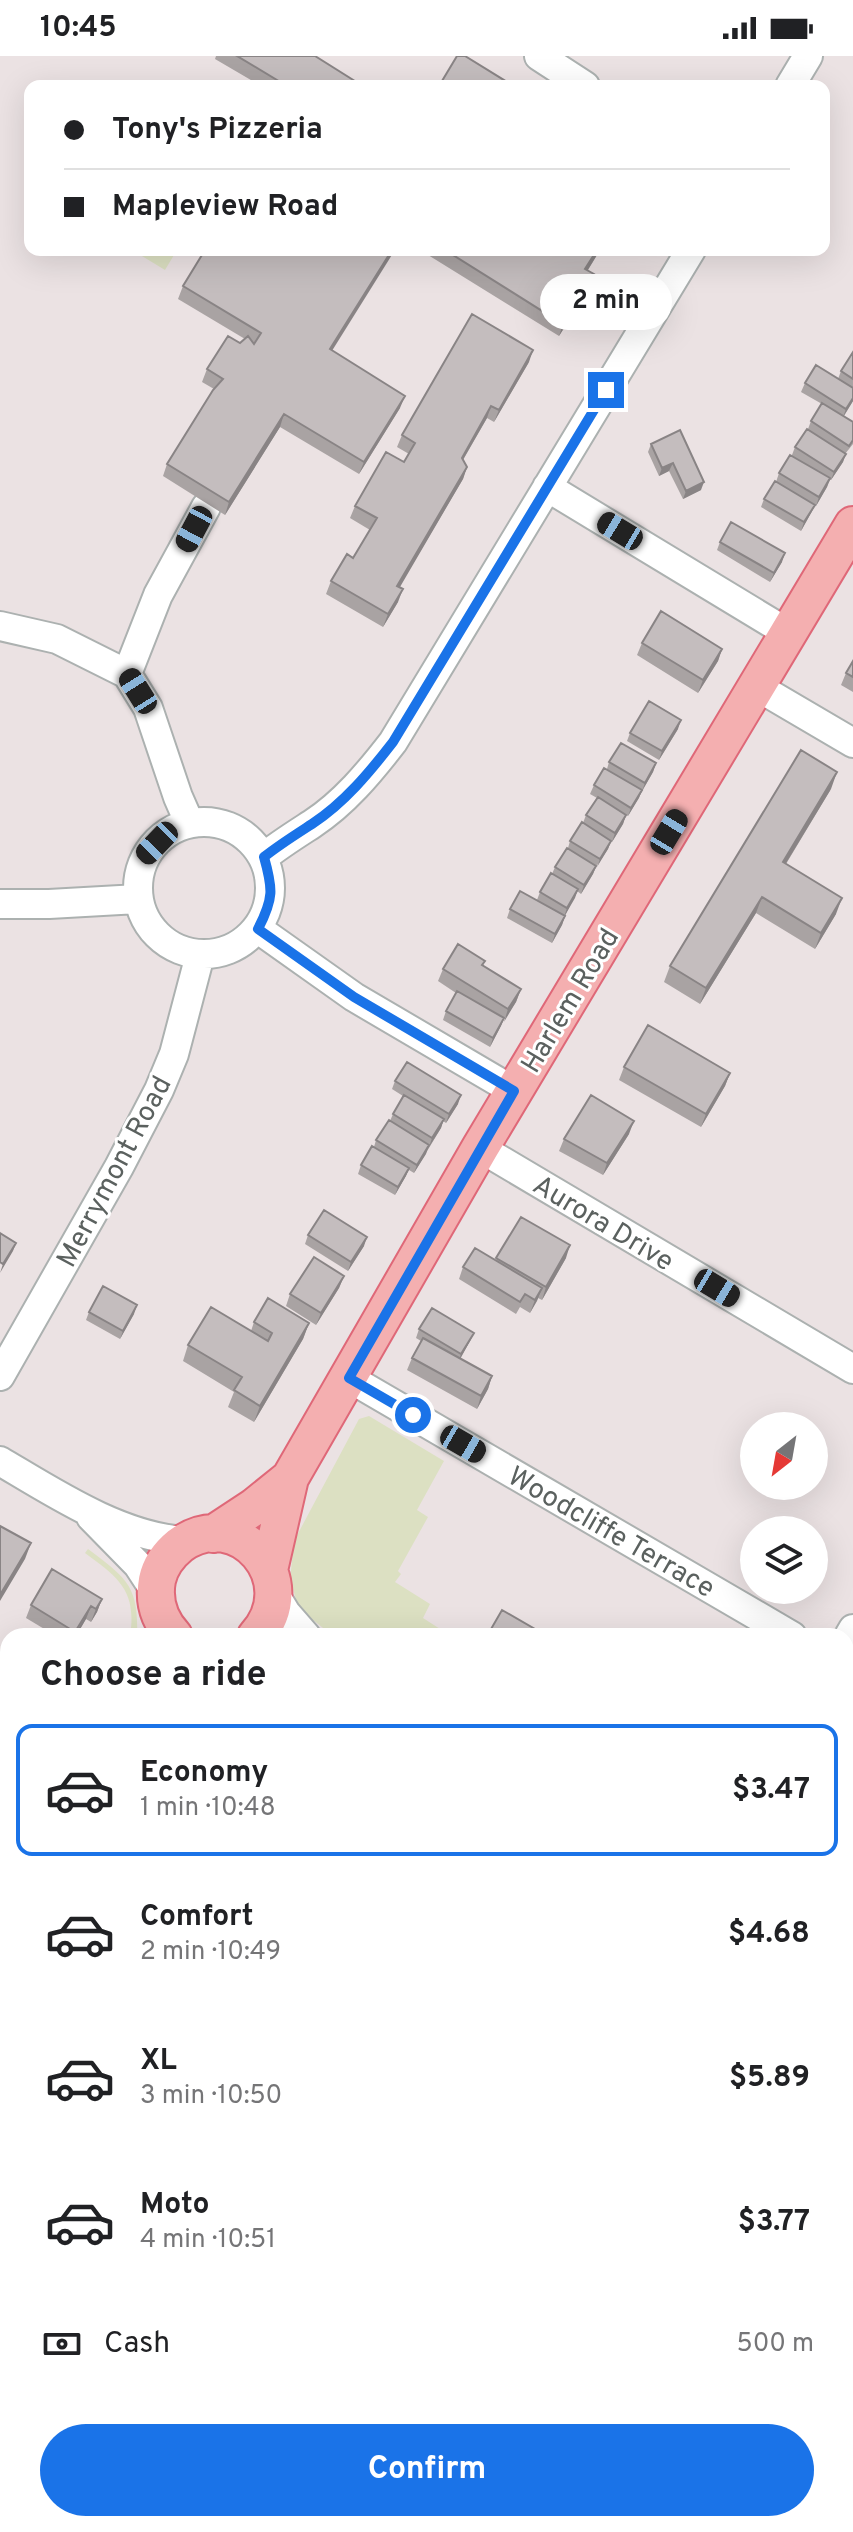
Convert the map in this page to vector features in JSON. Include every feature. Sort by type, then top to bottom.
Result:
[{"type":"main road","name":"Harlem Road","points":[[162,1620],[158,1576],[164,1562],[200,1537],[254,1507],[290,1478],[480,1148],[853,525]]},
{"type":"main road","name":"Harlem Road","points":[[262,1628],[270,1616],[272,1581],[290,1478]]},
{"type":"main road","points":[[200,1537],[240,1540],[252,1547],[272,1581]]},
{"type":"street","points":[[539,56],[576,80]]},
{"type":"street","points":[[794,80],[808,56]]},
{"type":"street","points":[[264,857],[348,795],[393,742],[687,256]]},
{"type":"street","points":[[547,487],[788,633]]},
{"type":"street","points":[[127,674],[158,595],[206,507]]},
{"type":"street","points":[[0,626],[57,639],[127,674],[148,708],[189,822]]},
{"type":"street","points":[[756,686],[853,743]]},
{"type":"street","points":[[207,821],[230,826],[250,838],[264,857],[272,885],[269,908],[258,929],[244,942],[224,952],[187,953],[166,943],[146,921],[138,899],[138,877],[146,855],[168,831],[189,822],[207,821]]},
{"type":"street","points":[[0,904],[138,899]]},
{"type":"street","points":[[258,929],[354,997],[514,1091]]},
{"type":"street","name":"Merrymont Road","points":[[0,1376],[119,1167],[159,1090],[174,1054],[200,955]]},
{"type":"street","name":"Aurora Drive","points":[[480,1148],[853,1369]]},
{"type":"street","name":"Woodcliffe Terrace","points":[[349,1378],[778,1628]]},
{"type":"street","points":[[0,1461],[85,1511],[165,1540],[200,1537]]},
{"type":"street","points":[[85,1511],[147,1575],[162,1620]]},
{"type":"street","points":[[272,1581],[301,1628]]},
{"type":"green space","points":[[142,256],[173,256],[165,270]]},
{"type":"green space","points":[[369,1416],[444,1461],[417,1510],[428,1517],[395,1582],[430,1604],[423,1618],[439,1628],[323,1628],[302,1611],[296,1599],[290,1580],[294,1541],[359,1419]]},
{"type":"green space","points":[[88,1549],[128,1584],[136,1605],[137,1628],[131,1628],[131,1608],[123,1587],[85,1553]]},
{"type":"building","points":[[237,56],[315,56],[353,80],[277,80]]},
{"type":"building","points":[[457,56],[465,56],[504,80],[443,80]]},
{"type":"building","points":[[201,256],[388,256],[330,349],[405,396],[364,462],[284,414],[229,502],[167,464],[223,379],[207,369],[228,336],[240,343],[248,336],[254,344],[261,333],[183,286]]},
{"type":"building","points":[[455,256],[593,256],[585,269],[594,274],[563,324]]},
{"type":"building","points":[[472,314],[533,350],[499,410],[491,406],[462,458],[467,467],[397,586],[403,589],[388,614],[331,581],[347,554],[353,558],[377,518],[355,506],[386,452],[404,462],[415,443],[402,435]]},
{"type":"building","points":[[853,352],[853,379],[841,371]]},
{"type":"building","points":[[816,365],[853,388],[853,398],[846,409],[805,383]]},
{"type":"building","points":[[822,403],[853,422],[853,440],[849,446],[811,421]]},
{"type":"building","points":[[807,429],[846,454],[834,472],[795,447]]},
{"type":"building","points":[[680,430],[704,482],[686,491],[673,463],[662,468],[651,444]]},
{"type":"building","points":[[790,455],[830,478],[819,497],[779,473]]},
{"type":"building","points":[[775,481],[815,505],[804,522],[764,499]]},
{"type":"building","points":[[731,522],[785,553],[774,573],[720,542]]},
{"type":"building","points":[[661,611],[722,649],[703,680],[642,643]]},
{"type":"building","points":[[853,661],[853,677],[846,673]]},
{"type":"building","points":[[649,701],[681,720],[662,751],[630,733]]},
{"type":"building","points":[[621,743],[656,763],[645,783],[609,762]]},
{"type":"building","points":[[801,750],[837,772],[783,862],[842,898],[821,933],[762,897],[706,988],[670,966]]},
{"type":"building","points":[[604,768],[642,790],[631,808],[594,785]]},
{"type":"building","points":[[598,797],[626,815],[615,833],[586,815]]},
{"type":"building","points":[[582,822],[611,841],[600,859],[570,841]]},
{"type":"building","points":[[567,848],[596,866],[584,885],[555,867]]},
{"type":"building","points":[[551,873],[578,889],[567,908],[540,892]]},
{"type":"building","points":[[520,891],[565,916],[555,934],[510,909]]},
{"type":"building","points":[[458,944],[485,961],[482,965],[521,989],[508,1009],[443,969]]},
{"type":"building","points":[[457,991],[504,1018],[493,1038],[446,1011]]},
{"type":"building","points":[[648,1025],[730,1073],[706,1114],[624,1067]]},
{"type":"building","points":[[407,1062],[461,1095],[449,1114],[395,1081]]},
{"type":"building","points":[[404,1095],[444,1119],[432,1138],[393,1114]]},
{"type":"building","points":[[591,1095],[634,1121],[607,1163],[564,1139]]},
{"type":"building","points":[[389,1120],[429,1145],[417,1165],[376,1140]]},
{"type":"building","points":[[372,1146],[409,1168],[398,1187],[361,1165]]},
{"type":"building","points":[[324,1210],[367,1237],[351,1262],[308,1235]]},
{"type":"building","points":[[521,1217],[570,1245],[546,1287],[496,1258]]},
{"type":"building","points":[[0,1233],[16,1243],[3,1264],[0,1262]]},
{"type":"building","points":[[475,1248],[542,1288],[535,1300],[525,1294],[520,1302],[463,1267]]},
{"type":"building","points":[[314,1257],[344,1276],[321,1313],[290,1294]]},
{"type":"building","points":[[103,1286],[137,1305],[123,1331],[89,1312]]},
{"type":"building","points":[[268,1298],[309,1323],[260,1406],[234,1390],[242,1377],[188,1345],[211,1307],[268,1341],[272,1333],[254,1322]]},
{"type":"building","points":[[432,1308],[474,1333],[461,1354],[419,1329]]},
{"type":"building","points":[[423,1338],[492,1376],[481,1396],[412,1358]]},
{"type":"building","points":[[0,1526],[31,1543],[0,1595]]},
{"type":"building","points":[[52,1569],[102,1599],[96,1609],[91,1606],[77,1628],[68,1628],[31,1605]]},
{"type":"building","points":[[502,1610],[533,1628],[492,1628]]},
{"type":"route","points":[[413,1415],[349,1378],[514,1091],[354,997],[258,929],[269,908],[272,885],[264,857],[348,795],[393,742],[606,390]]}]
